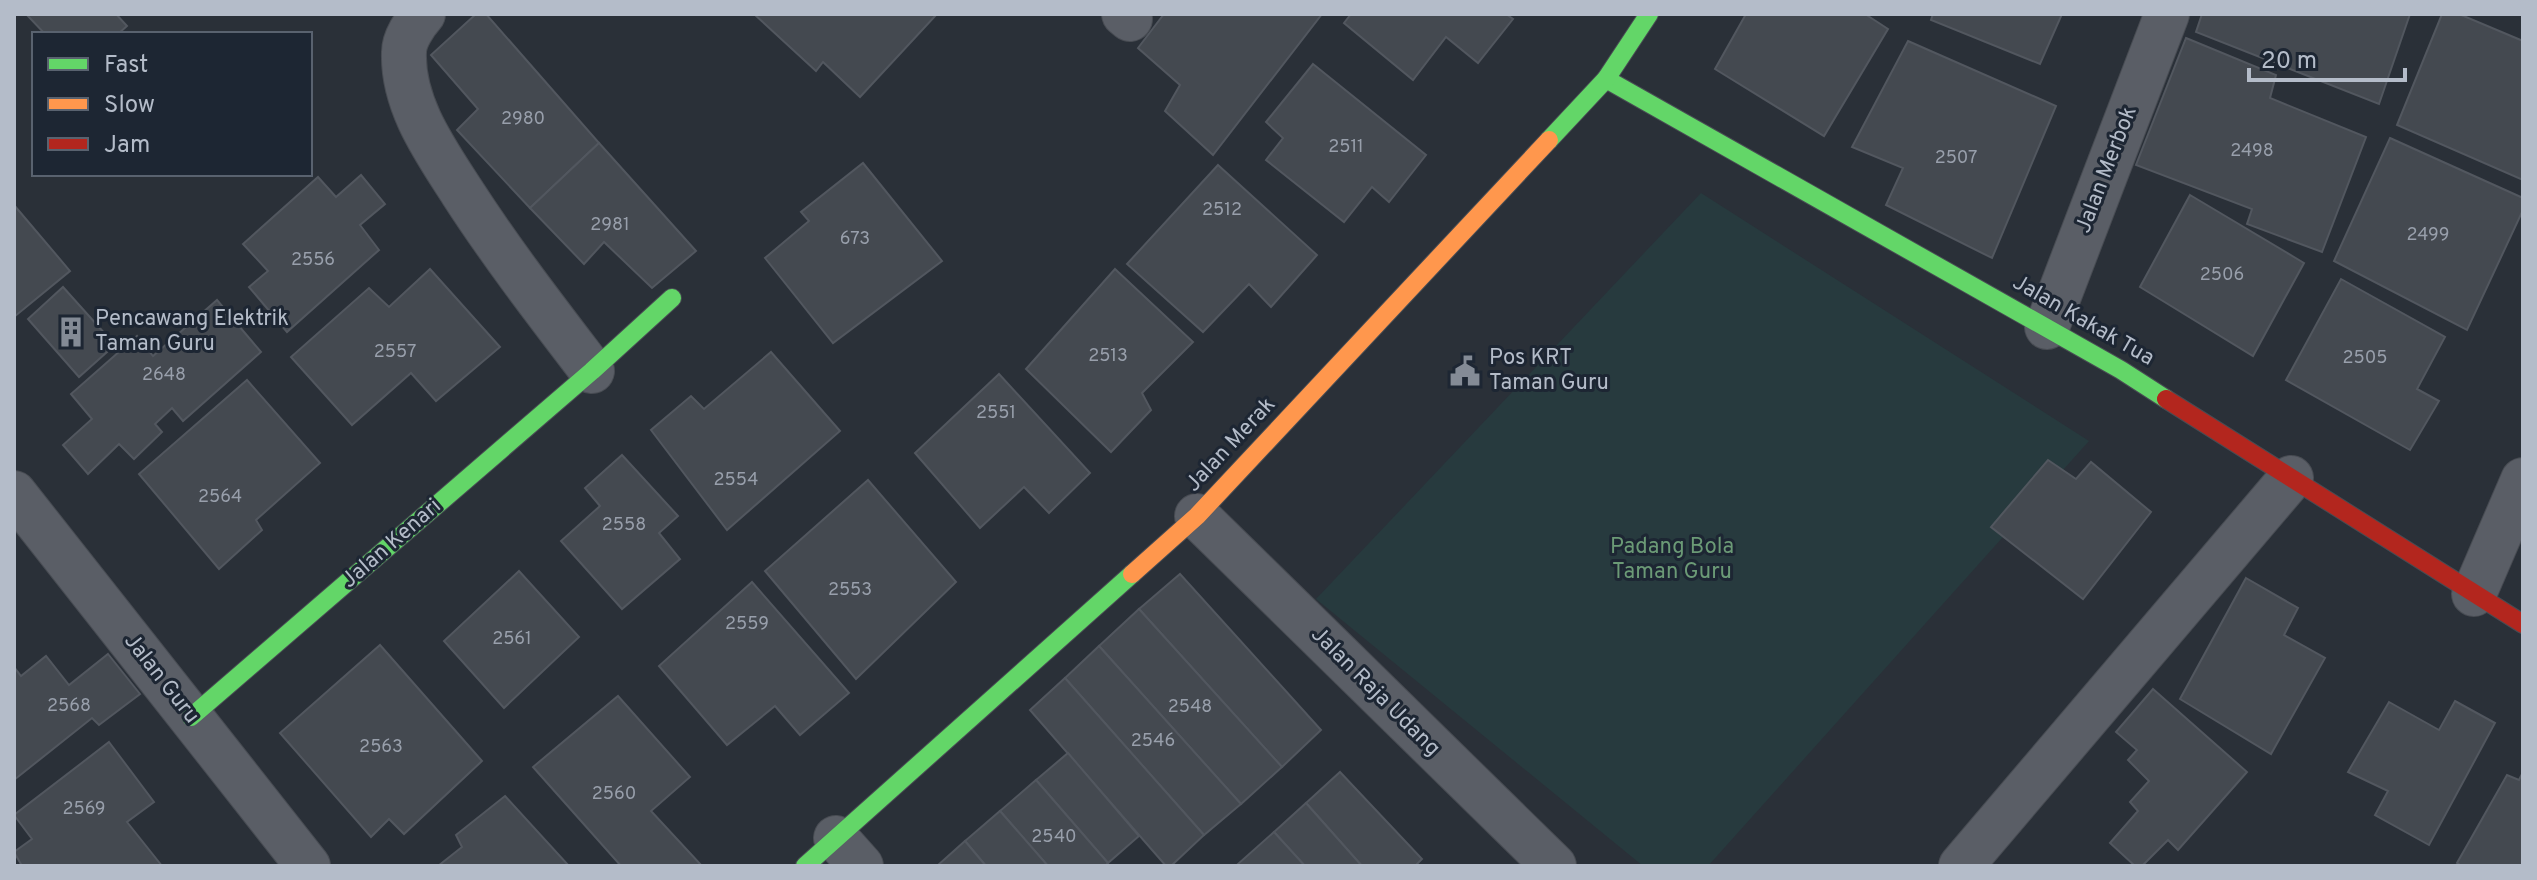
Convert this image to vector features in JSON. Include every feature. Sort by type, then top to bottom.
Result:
[{"type":"street","points":[[423,14],[415,22],[403,48],[407,82],[425,133],[500,251],[592,371]]},
{"type":"street","name":"Jalan Merak","points":[[834,857],[1197,516],[1606,79],[1649,14]]},
{"type":"street","name":"Jalan Merbok","points":[[2047,327],[2167,14]]},
{"type":"street","name":"Jalan Kakak Tua","points":[[1606,79],[2121,370],[2523,624]]},
{"type":"street","name":"Jalan Kenari","points":[[191,717],[592,371],[672,298]]},
{"type":"street","points":[[1961,866],[2291,478]]},
{"type":"street","points":[[2474,594],[2523,480]]},
{"type":"street","name":"Jalan Guru","points":[[14,493],[308,866]]},
{"type":"street","name":"Jalan Raja Udang","points":[[1197,516],[1546,864]]},
{"type":"green space","name":"Padang Bola Taman Guru","points":[[1701,193],[2089,441],[1708,866],[1643,866],[1316,599]]},
{"type":"building","points":[[26,14],[116,14],[127,26],[120,32],[43,32]]},
{"type":"building","points":[[476,14],[486,14],[599,143],[530,208],[457,130],[478,109],[431,55]]},
{"type":"building","points":[[754,14],[937,14],[860,97],[823,62],[816,71]]},
{"type":"building","points":[[1164,14],[1322,14],[1213,155],[1165,111],[1180,85],[1138,48]]},
{"type":"building","points":[[1351,14],[1506,14],[1513,19],[1478,63],[1446,37],[1413,80],[1344,23]]},
{"type":"building","points":[[1746,14],[1865,14],[1888,29],[1824,136],[1715,69]]},
{"type":"building","points":[[1933,14],[2062,14],[2040,64],[1931,20]]},
{"type":"building","points":[[2202,14],[2410,14],[2379,104],[2196,32]]},
{"type":"building","points":[[2442,14],[2459,14],[2523,41],[2523,180],[2397,125]]},
{"type":"building","points":[[2186,38],[2276,75],[2270,98],[2366,137],[2322,252],[2247,224],[2252,209],[2136,165]]},
{"type":"building","points":[[1908,41],[2056,106],[1992,258],[1886,205],[1903,168],[1852,147]]},
{"type":"building","points":[[1313,64],[1426,155],[1389,202],[1372,187],[1344,222],[1266,160],[1283,138],[1266,122]]},
{"type":"building","points":[[2390,138],[2523,198],[2523,210],[2467,330],[2334,261]]},
{"type":"building","points":[[599,143],[696,251],[652,288],[604,242],[584,264],[530,208]]},
{"type":"building","points":[[863,163],[942,261],[833,343],[765,258],[809,221],[801,212]]},
{"type":"building","points":[[1218,165],[1317,255],[1271,307],[1249,284],[1203,332],[1127,264]]},
{"type":"building","points":[[361,175],[385,204],[360,225],[379,250],[287,332],[249,287],[268,271],[243,244],[318,177],[336,197]]},
{"type":"building","points":[[2190,195],[2304,263],[2253,356],[2140,287]]},
{"type":"building","points":[[14,205],[70,271],[14,317]]},
{"type":"building","points":[[430,269],[500,347],[436,401],[411,373],[352,425],[291,357],[369,288],[389,307]]},
{"type":"building","points":[[1115,269],[1193,342],[1142,393],[1151,410],[1111,452],[1026,369]]},
{"type":"building","points":[[2341,279],[2445,337],[2417,389],[2439,401],[2410,450],[2286,380]]},
{"type":"building","name":"Pencawang Elektrik Taman Guru","points":[[63,287],[115,345],[79,377],[28,319]]},
{"type":"building","points":[[217,300],[261,352],[183,421],[172,408],[155,424],[162,432],[134,459],[119,444],[88,474],[63,445],[92,419],[71,394],[137,336],[153,356]]},
{"type":"building","points":[[771,352],[840,431],[727,530],[651,430],[691,396],[704,409]]},
{"type":"building","points":[[999,374],[1090,473],[1049,513],[1024,487],[980,528],[915,453]]},
{"type":"building","points":[[247,380],[320,463],[256,520],[262,530],[219,569],[139,474]]},
{"type":"building","points":[[622,455],[678,516],[659,533],[680,559],[622,609],[561,541],[600,506],[585,488]]},
{"type":"building","points":[[2048,460],[2076,479],[2091,462],[2151,512],[2083,599],[1991,527]]},
{"type":"building","points":[[868,480],[956,582],[856,679],[765,571]]},
{"type":"building","points":[[519,571],[579,637],[504,708],[444,641]]},
{"type":"building","points":[[1180,574],[1321,730],[1282,767],[1139,609]]},
{"type":"building","points":[[2246,578],[2298,608],[2284,635],[2325,658],[2271,754],[2180,699]]},
{"type":"building","points":[[752,582],[849,693],[800,735],[775,706],[727,745],[659,666]]},
{"type":"building","points":[[1139,609],[1282,767],[1241,804],[1099,646]]},
{"type":"building","points":[[380,645],[482,761],[404,834],[389,819],[371,837],[280,733]]},
{"type":"building","points":[[1099,646],[1241,804],[1204,835],[1065,678]]},
{"type":"building","points":[[108,654],[140,694],[99,725],[92,718],[14,780],[14,667],[21,676],[46,656],[69,685]]},
{"type":"building","points":[[1065,678],[1204,835],[1171,866],[1166,866],[1030,710]]},
{"type":"building","points":[[2153,689],[2247,772],[2178,850],[2168,840],[2142,866],[2135,866],[2110,843],[2138,811],[2130,802],[2149,781],[2128,760],[2137,750],[2116,732]]},
{"type":"building","points":[[618,696],[690,777],[651,811],[702,866],[621,866],[533,767]]},
{"type":"building","points":[[2455,701],[2495,723],[2429,845],[2375,815],[2388,791],[2348,772],[2389,702],[2439,730]]},
{"type":"building","points":[[109,742],[154,802],[127,822],[162,866],[22,866],[14,852],[32,839],[14,815]]},
{"type":"building","points":[[1068,753],[1139,836],[1108,863],[1036,780]]},
{"type":"building","points":[[1340,772],[1422,859],[1415,866],[1362,866],[1306,803]]},
{"type":"building","points":[[2523,772],[2523,866],[2462,866],[2457,863],[2507,775],[2519,780]]},
{"type":"building","points":[[1036,780],[1108,863],[1105,866],[1048,866],[1000,811]]},
{"type":"building","points":[[505,796],[569,866],[438,866],[462,847],[456,835]]},
{"type":"building","points":[[1306,803],[1362,866],[1305,866],[1274,832]]},
{"type":"building","points":[[1000,811],[1048,866],[986,866],[965,841]]},
{"type":"building","points":[[1274,832],[1305,866],[1238,864]]},
{"type":"building","points":[[965,841],[986,866],[937,866]]},
{"type":"traffic: fast","points":[[1549,140],[1606,79],[1649,14]]},
{"type":"traffic: fast","points":[[1606,79],[2121,370],[2166,399]]},
{"type":"traffic: fast","points":[[191,717],[592,371],[672,298]]},
{"type":"traffic: fast","points":[[805,866],[1132,574]]},
{"type":"traffic: slow","points":[[1132,574],[1197,516],[1549,140]]},
{"type":"traffic: jam","points":[[2166,399],[2523,624]]},
{"type":"place","name":"Pencawang Elektrik Taman Guru","points":[[71,332]]},
{"type":"place","name":"Pos KRT Taman Guru","points":[[1465,371]]}]
